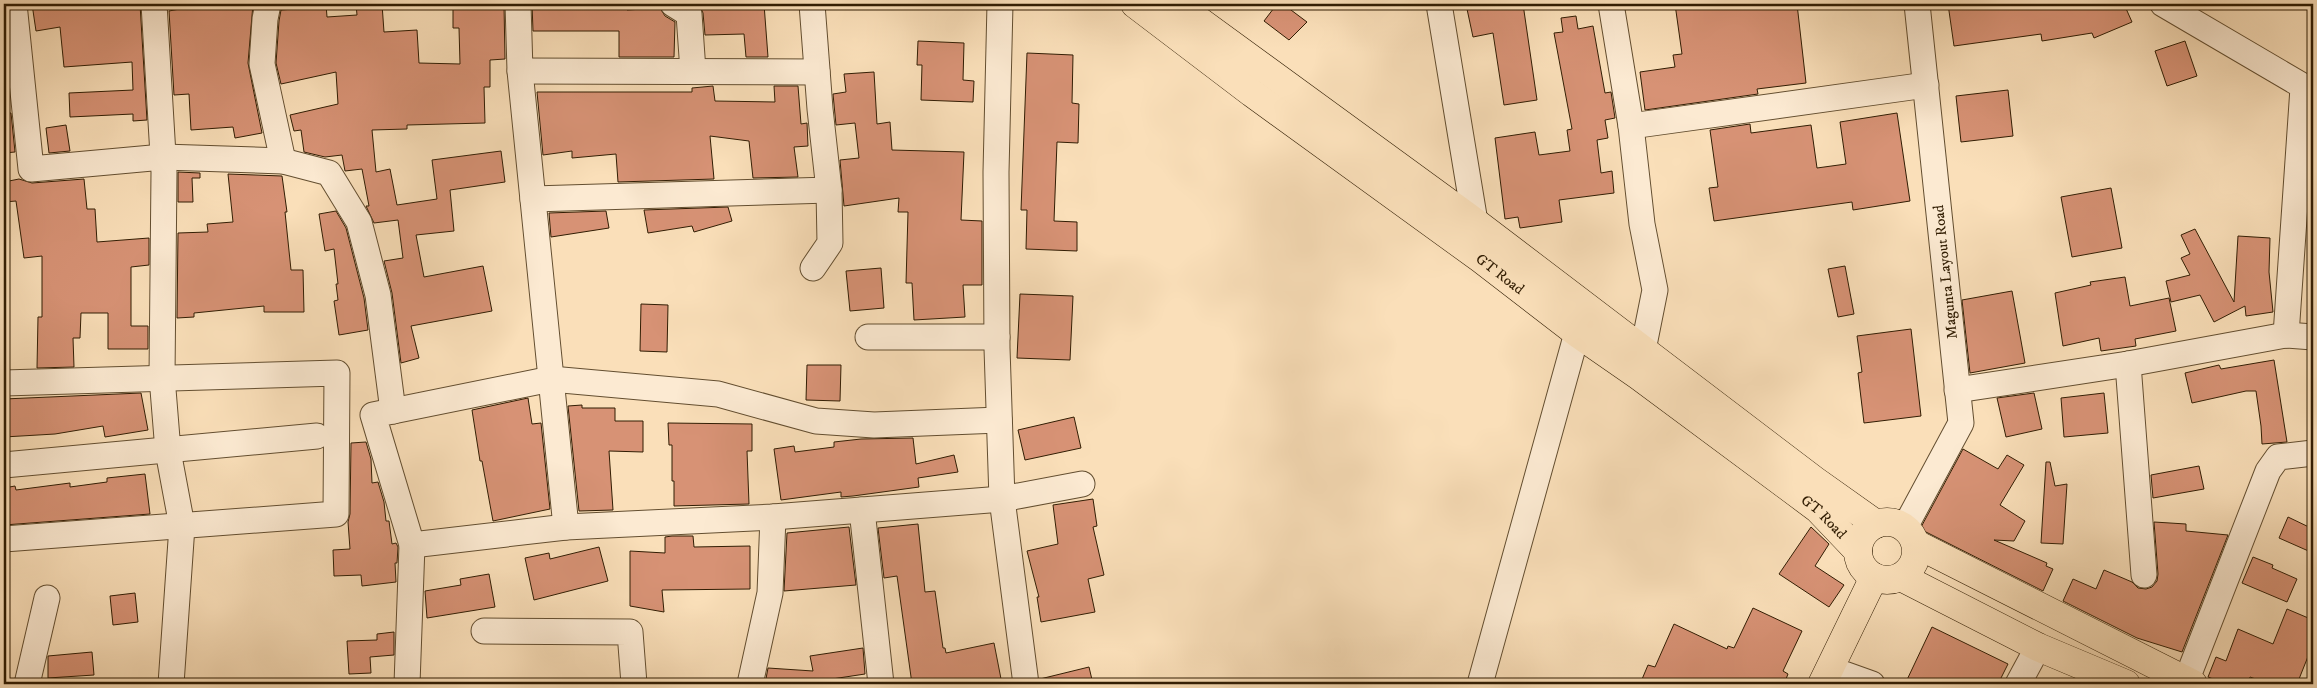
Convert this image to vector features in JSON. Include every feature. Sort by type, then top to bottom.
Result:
[{"type":"main road","name":"GT Road","points":[[1135,4],[1252,93],[1481,259],[1577,333],[1639,376],[1818,509],[1858,551]]},
{"type":"main road","points":[[1176,4],[1475,222],[1814,480],[1876,524]]},
{"type":"main road","points":[[2126,684],[2038,647],[1863,566],[1858,551],[1863,535],[1876,524],[1896,523],[1910,536],[2188,683]]},
{"type":"main road","points":[[1835,678],[1889,578],[1914,563],[1910,536]]},
{"type":"street","points":[[14,4],[31,170],[163,157],[283,161],[329,173],[359,222],[378,295],[393,411]]},
{"type":"street","points":[[154,4],[163,157],[162,377],[168,450],[182,526],[171,684]]},
{"type":"street","points":[[268,4],[264,19],[262,64],[283,161]]},
{"type":"street","points":[[518,4],[520,71],[566,527]]},
{"type":"street","points":[[673,4],[689,14],[693,72]]},
{"type":"street","points":[[812,4],[829,190],[830,243],[813,268]]},
{"type":"street","points":[[1000,4],[996,172],[997,338],[1002,499],[1026,684]]},
{"type":"street","points":[[1439,4],[1475,222]]},
{"type":"street","points":[[1611,4],[1631,126],[1642,224],[1655,290],[1644,350]]},
{"type":"street","name":"Magunta Layout Road","points":[[1910,536],[1961,423],[1917,4]]},
{"type":"street","points":[[2163,4],[2308,90],[2286,335]]},
{"type":"street","points":[[520,71],[817,72]]},
{"type":"street","points":[[1631,126],[1926,85]]},
{"type":"street","points":[[533,198],[829,190]]},
{"type":"street","points":[[1480,684],[1577,333],[1593,312]]},
{"type":"street","points":[[1957,390],[2128,364],[2286,335],[2313,337]]},
{"type":"street","points":[[868,337],[997,338]]},
{"type":"street","points":[[2128,364],[2144,575]]},
{"type":"street","points":[[4,383],[337,373],[336,514],[4,539]]},
{"type":"street","points":[[407,684],[412,545],[373,415],[551,378],[718,394],[816,421],[874,425],[1000,420]]},
{"type":"street","points":[[4,465],[317,436]]},
{"type":"street","points":[[2188,683],[2268,471],[2278,457],[2313,453]]},
{"type":"street","points":[[412,545],[566,527],[773,516],[1002,499],[1082,484]]},
{"type":"street","points":[[862,510],[881,684]]},
{"type":"street","points":[[750,684],[770,593],[773,516]]},
{"type":"street","points":[[27,684],[47,598]]},
{"type":"street","points":[[484,632],[630,632],[634,684]]},
{"type":"street","points":[[2018,684],[2038,647]]},
{"type":"street","points":[[1835,678],[1872,684]]},
{"type":"building","points":[[32,4],[140,4],[147,120],[133,121],[133,114],[70,117],[69,93],[133,90],[132,62],[64,67],[60,27],[36,31]]},
{"type":"building","points":[[185,4],[253,4],[248,63],[262,133],[235,138],[233,127],[191,130],[189,94],[174,95],[169,11],[185,8]]},
{"type":"building","points":[[293,4],[326,4],[327,17],[357,15],[356,4],[382,4],[384,32],[417,30],[419,63],[460,64],[459,28],[453,28],[453,5],[504,5],[505,59],[490,60],[490,87],[484,87],[485,123],[407,125],[407,129],[372,130],[376,172],[390,169],[397,205],[437,199],[432,160],[501,151],[505,182],[450,190],[454,231],[416,235],[424,277],[483,266],[492,311],[411,326],[419,358],[401,363],[392,293],[384,261],[403,258],[398,220],[374,223],[366,206],[369,206],[362,169],[345,171],[342,155],[325,157],[304,152],[301,130],[294,131],[290,115],[338,104],[336,72],[281,84],[276,63],[279,21],[281,10],[294,9]]},
{"type":"building","points":[[532,4],[627,6],[627,10],[660,8],[665,16],[675,22],[674,57],[619,57],[619,31],[533,31]]},
{"type":"building","points":[[699,4],[764,4],[768,57],[746,57],[744,34],[705,35],[703,13]]},
{"type":"building","points":[[1277,4],[1283,4],[1307,22],[1289,40],[1264,21]]},
{"type":"building","points":[[1502,4],[1523,4],[1537,100],[1504,105],[1493,33],[1473,37],[1467,9]]},
{"type":"building","points":[[1675,4],[1797,4],[1806,83],[1757,89],[1758,94],[1645,110],[1640,72],[1675,67],[1673,55],[1682,54]]},
{"type":"building","points":[[1948,4],[2124,4],[2132,22],[2094,38],[2092,33],[2042,41],[2041,34],[1954,46]]},
{"type":"building","points":[[1576,16],[1578,29],[1593,26],[1605,93],[1611,92],[1615,118],[1605,120],[1608,138],[1597,140],[1601,173],[1612,171],[1614,193],[1559,200],[1562,222],[1520,228],[1518,217],[1505,219],[1495,138],[1535,132],[1539,155],[1570,151],[1567,130],[1572,129],[1554,33],[1563,32],[1561,18]]},
{"type":"building","points":[[918,41],[964,43],[963,80],[974,81],[973,102],[921,100],[922,65],[917,65]]},
{"type":"building","points":[[2185,41],[2197,76],[2167,86],[2155,51]]},
{"type":"building","points":[[1027,53],[1073,55],[1072,103],[1079,104],[1078,143],[1057,142],[1054,221],[1077,222],[1077,251],[1026,249],[1027,210],[1021,210]]},
{"type":"building","points":[[874,72],[877,124],[890,122],[892,150],[964,152],[961,220],[982,221],[982,285],[963,285],[965,317],[914,320],[912,283],[906,283],[908,212],[898,212],[899,198],[844,206],[840,160],[859,158],[855,123],[836,125],[833,94],[846,92],[844,74]]},
{"type":"building","points":[[713,86],[715,101],[775,102],[774,86],[798,86],[801,124],[807,123],[808,146],[794,147],[798,177],[753,178],[749,141],[710,136],[714,179],[618,182],[616,154],[572,158],[572,151],[543,155],[537,92],[692,92],[692,88]]},
{"type":"building","points":[[2008,90],[2013,136],[1961,142],[1956,96]]},
{"type":"building","points":[[4,113],[11,113],[15,152],[4,153]]},
{"type":"building","points":[[1897,113],[1910,201],[1853,210],[1852,202],[1714,221],[1709,188],[1718,187],[1710,130],[1750,124],[1751,133],[1811,125],[1817,168],[1846,164],[1840,122]]},
{"type":"building","points":[[66,125],[70,151],[49,153],[46,128]]},
{"type":"building","points":[[178,172],[200,173],[200,178],[192,178],[193,202],[178,202]]},
{"type":"building","points":[[228,174],[282,176],[287,212],[285,212],[291,270],[303,270],[304,312],[264,312],[264,306],[194,313],[194,317],[177,318],[178,233],[208,232],[207,224],[233,222]]},
{"type":"building","points":[[19,179],[32,183],[84,179],[87,209],[95,209],[97,242],[149,238],[149,265],[131,267],[131,326],[148,326],[148,349],[108,349],[108,313],[81,313],[80,338],[73,338],[74,367],[37,368],[38,317],[42,317],[42,256],[24,258],[16,201],[4,202],[4,182]]},
{"type":"building","points":[[2111,188],[2122,248],[2072,257],[2061,197]]},
{"type":"building","points":[[728,207],[732,221],[694,232],[692,226],[648,233],[644,210]]},
{"type":"building","points":[[336,211],[346,228],[364,298],[368,330],[339,335],[334,301],[338,300],[336,284],[338,284],[334,249],[325,251],[319,214]]},
{"type":"building","points":[[606,211],[609,228],[551,237],[549,213]]},
{"type":"building","points":[[2195,229],[2234,302],[2238,236],[2270,238],[2269,272],[2273,312],[2246,316],[2245,306],[2214,322],[2200,295],[2171,302],[2166,281],[2190,275],[2181,258],[2190,254],[2181,235]]},
{"type":"building","points":[[1845,266],[1854,314],[1838,317],[1828,269]]},
{"type":"building","points":[[881,268],[884,308],[850,311],[846,271]]},
{"type":"building","points":[[2125,277],[2130,306],[2169,298],[2176,331],[2135,339],[2136,346],[2101,351],[2099,338],[2063,346],[2055,293],[2091,285],[2090,282]]},
{"type":"building","points":[[2012,291],[2025,363],[1970,373],[1962,300]]},
{"type":"building","points":[[1020,294],[1073,296],[1070,360],[1017,358]]},
{"type":"building","points":[[641,304],[668,305],[667,352],[640,351]]},
{"type":"building","points":[[1911,329],[1921,416],[1864,423],[1858,373],[1862,372],[1857,336]]},
{"type":"building","points":[[2274,360],[2287,442],[2262,444],[2256,391],[2246,391],[2192,403],[2185,373],[2219,365],[2221,369]]},
{"type":"building","points":[[807,365],[841,365],[840,401],[806,400]]},
{"type":"building","points":[[141,393],[148,430],[105,437],[103,426],[55,434],[4,437],[4,399]]},
{"type":"building","points":[[2034,393],[2042,429],[2006,437],[1997,398]]},
{"type":"building","points":[[2104,393],[2108,433],[2064,437],[2061,398]]},
{"type":"building","points":[[528,398],[532,424],[541,423],[550,509],[493,521],[482,461],[480,461],[472,410]]},
{"type":"building","points":[[582,405],[582,408],[615,408],[615,421],[643,421],[643,452],[609,451],[613,510],[579,511],[568,406]]},
{"type":"building","points":[[1074,417],[1081,448],[1025,460],[1018,430]]},
{"type":"building","points":[[668,423],[752,424],[752,451],[747,451],[749,504],[674,506],[672,445],[669,445]]},
{"type":"building","points":[[913,438],[916,464],[954,455],[958,472],[918,478],[919,487],[853,496],[841,497],[841,492],[781,500],[774,449],[794,446],[795,452],[834,447],[834,442],[861,439]]},
{"type":"building","points":[[366,442],[371,459],[372,483],[378,482],[384,502],[386,521],[389,521],[392,544],[396,543],[398,547],[397,563],[395,563],[396,582],[362,586],[361,575],[334,576],[333,550],[350,549],[348,522],[350,514],[351,443]]},
{"type":"building","points":[[1963,449],[1998,469],[2007,455],[2024,465],[2000,505],[2025,521],[2014,541],[1994,540],[2047,563],[2046,566],[2053,569],[2043,591],[1920,529]]},
{"type":"building","points":[[2046,462],[2050,462],[2055,486],[2067,484],[2063,544],[2041,543]]},
{"type":"building","points":[[2199,466],[2204,489],[2153,498],[2151,475]]},
{"type":"building","points":[[145,474],[150,514],[4,525],[4,488],[15,486],[16,490],[70,483],[70,487],[107,482],[107,478]]},
{"type":"building","points":[[1093,499],[1097,526],[1093,527],[1104,575],[1088,579],[1095,612],[1041,622],[1037,597],[1039,597],[1027,551],[1058,544],[1053,505]]},
{"type":"building","points":[[2288,517],[2313,529],[2313,553],[2279,538]]},
{"type":"building","points":[[2154,522],[2186,524],[2186,531],[2228,535],[2182,652],[2137,638],[2063,601],[2073,579],[2096,589],[2104,570],[2132,582],[2138,588],[2146,589],[2152,587],[2157,581],[2158,574]]},
{"type":"building","points":[[918,524],[925,592],[935,591],[943,648],[945,648],[946,653],[994,643],[1002,684],[954,684],[953,679],[912,684],[897,576],[884,578],[878,528]]},
{"type":"building","points":[[849,527],[856,585],[784,591],[787,533]]},
{"type":"building","points":[[1811,527],[1829,544],[1815,566],[1844,585],[1829,607],[1779,574]]},
{"type":"building","points":[[693,536],[694,547],[750,546],[750,589],[662,590],[664,612],[630,606],[630,551],[665,553],[665,537]]},
{"type":"building","points":[[599,547],[608,581],[534,600],[525,558],[549,553],[550,559]]},
{"type":"building","points":[[2253,557],[2273,565],[2272,568],[2297,579],[2287,602],[2242,583]]},
{"type":"building","points":[[489,574],[495,607],[427,618],[425,591],[461,585],[460,579]]},
{"type":"building","points":[[135,593],[138,622],[113,625],[110,596]]},
{"type":"building","points":[[1753,608],[1802,631],[1783,671],[1788,674],[1784,684],[1640,684],[1648,665],[1655,667],[1674,624],[1727,649],[1728,646],[1734,648]]},
{"type":"building","points":[[2287,609],[2313,620],[2313,644],[2297,684],[2269,684],[2250,677],[2247,684],[2226,684],[2208,677],[2216,657],[2226,661],[2238,629],[2273,644]]},
{"type":"building","points":[[1932,627],[2008,664],[1998,684],[1905,684]]},
{"type":"building","points":[[394,632],[394,655],[370,657],[371,673],[349,674],[347,641],[377,640],[377,634]]},
{"type":"building","points":[[863,648],[865,674],[799,684],[765,684],[768,668],[813,671],[810,656]]},
{"type":"building","points":[[92,652],[94,675],[48,678],[48,656]]},
{"type":"building","points":[[1089,667],[1093,684],[1041,684],[1040,679]]}]
